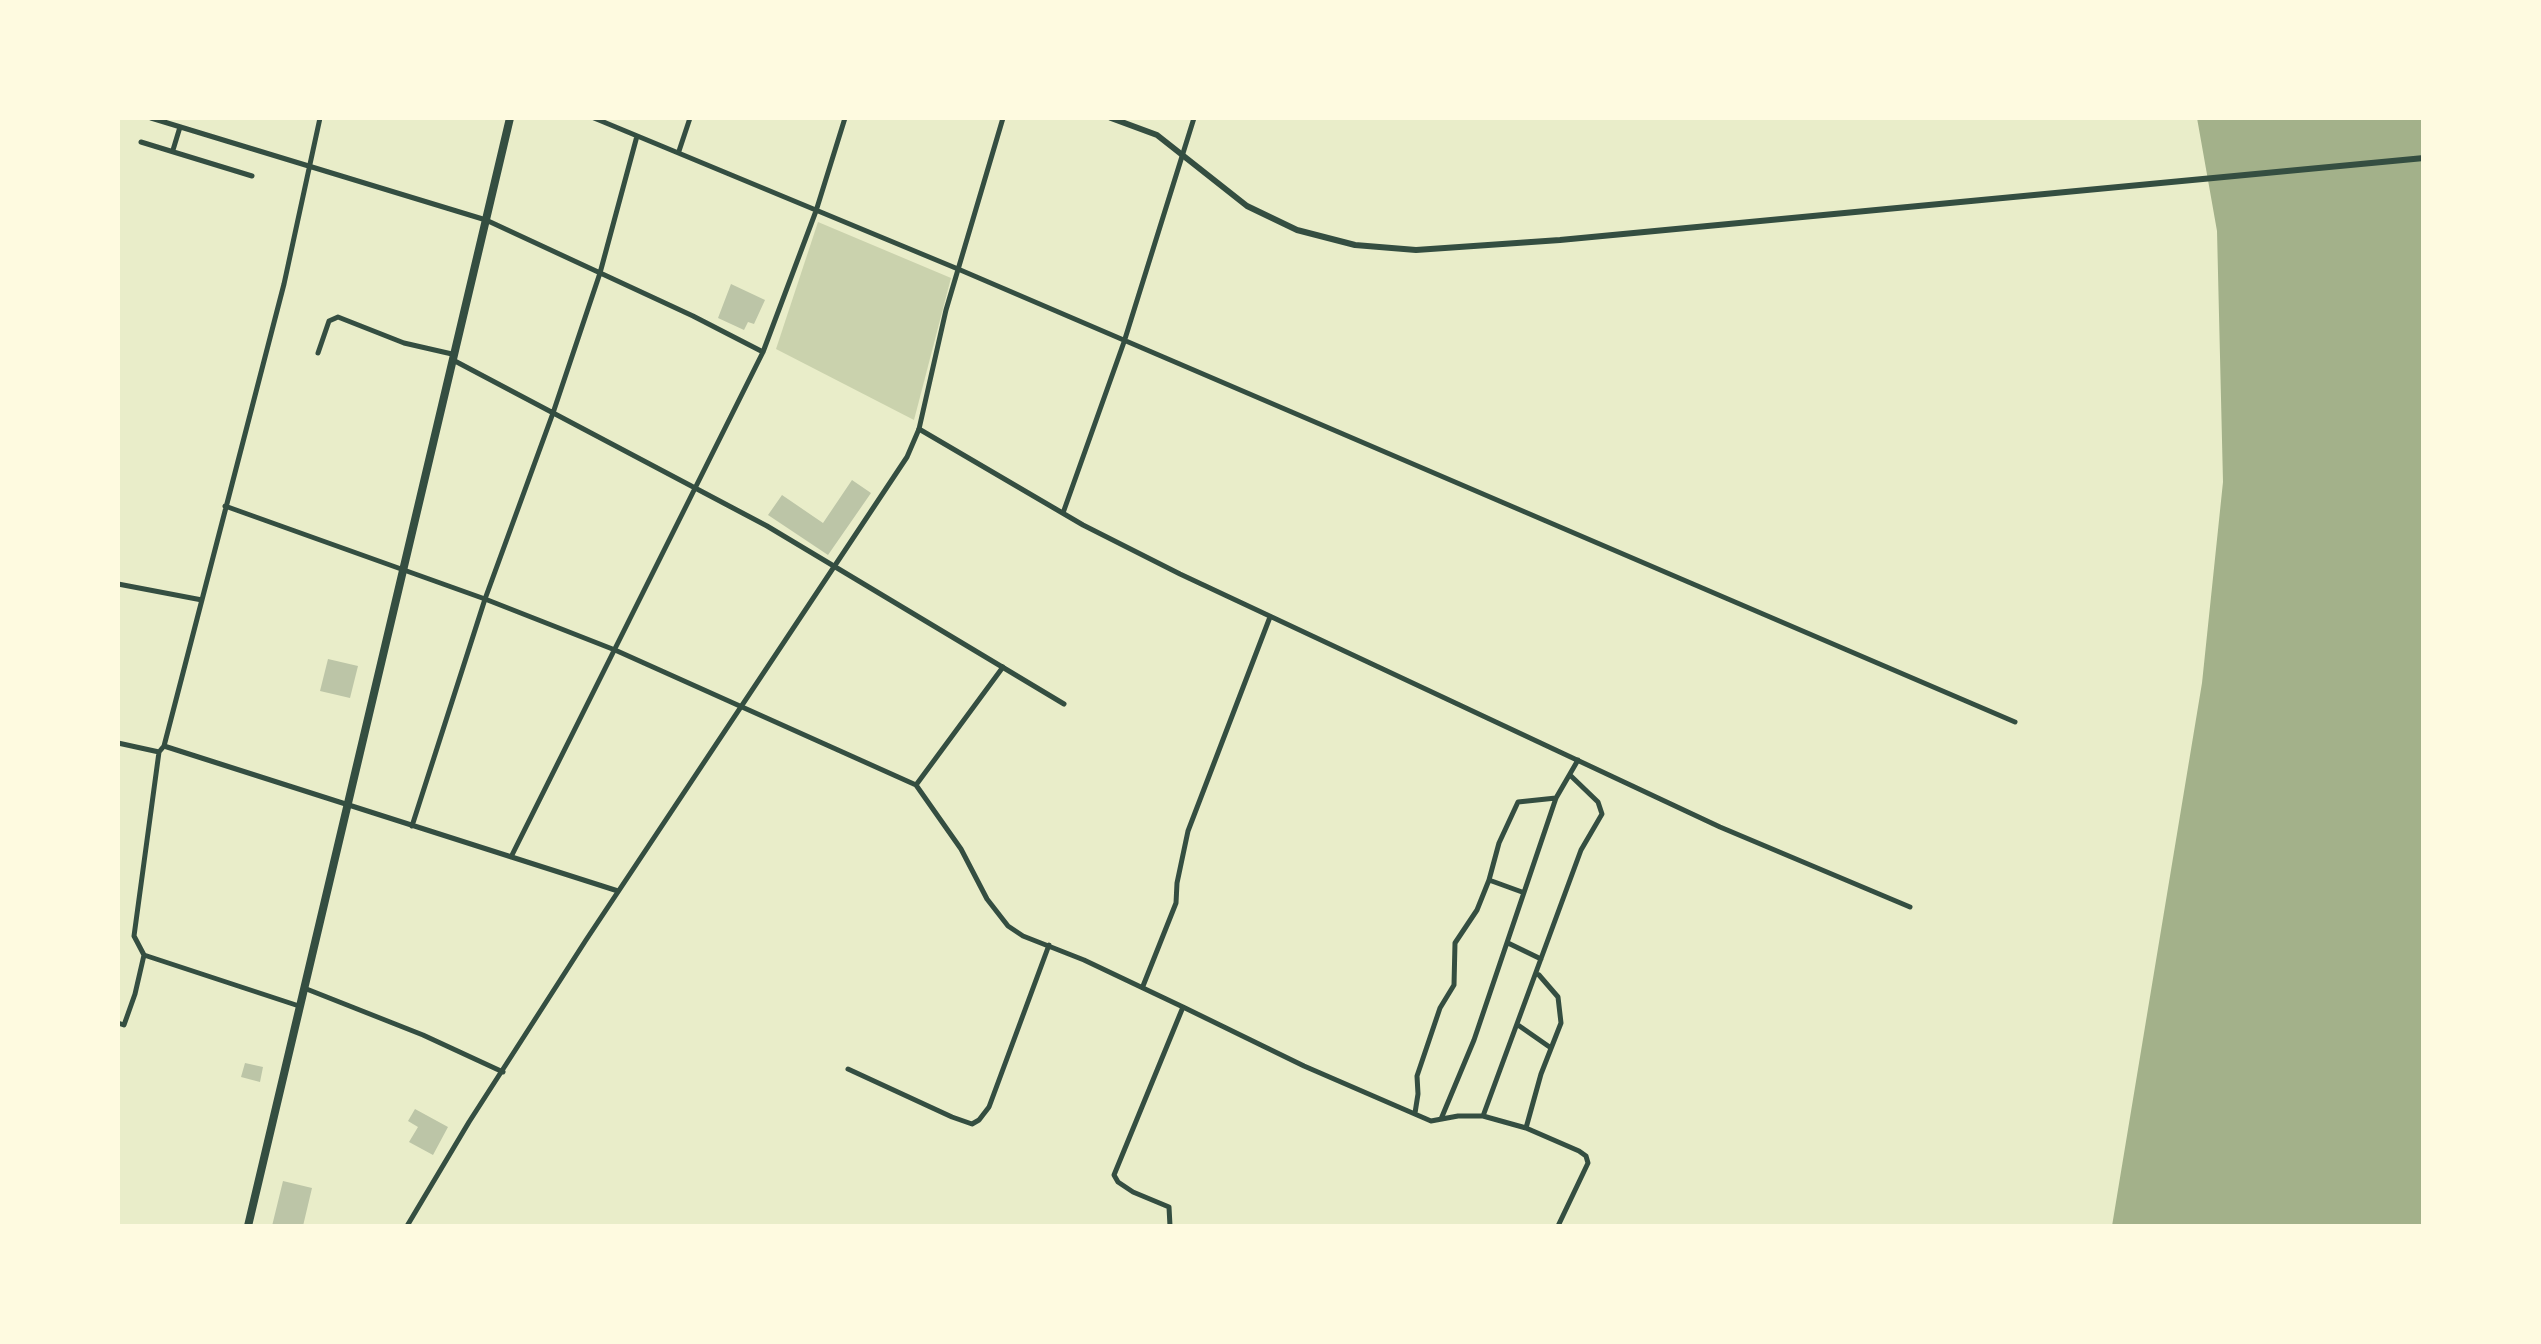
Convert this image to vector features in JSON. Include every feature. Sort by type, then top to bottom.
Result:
[{"type":"main road","points":[[248,1226],[510,118]]},
{"type":"main road","points":[[1111,118],[1157,135],[1247,206],[1297,230],[1356,245],[1416,250],[1560,240],[2424,158]]},
{"type":"street","points":[[151,118],[169,120],[180,127],[486,220],[764,352]]},
{"type":"street","points":[[118,1023],[124,1024],[144,955],[134,936],[162,749],[284,284],[320,118]]},
{"type":"street","points":[[594,118],[2015,722]]},
{"type":"street","points":[[679,151],[690,118]]},
{"type":"street","points":[[511,857],[764,352],[846,118]]},
{"type":"street","points":[[407,1226],[618,891],[896,476],[919,429],[958,270],[1003,118]]},
{"type":"street","points":[[1063,513],[1124,342],[1194,118]]},
{"type":"street","points":[[173,150],[180,127]]},
{"type":"street","points":[[412,826],[485,599],[600,273],[638,136]]},
{"type":"street","points":[[140,142],[252,176]]},
{"type":"street","points":[[318,353],[329,322],[338,316],[404,343],[451,356],[768,526],[832,568],[1064,704]]},
{"type":"street","points":[[919,429],[1063,513],[1270,618],[1720,826],[1910,907]]},
{"type":"street","points":[[225,506],[615,650],[916,785],[961,848],[988,899],[1008,926],[1143,986],[1304,1066],[1431,1121],[1482,1116],[1526,1128],[1586,1156],[1588,1163],[1558,1226]]},
{"type":"street","points":[[118,584],[202,600]]},
{"type":"street","points":[[1143,986],[1176,903],[1188,831],[1270,618]]},
{"type":"street","points":[[916,785],[1004,666]]},
{"type":"street","points":[[118,743],[162,749],[618,891]]},
{"type":"street","points":[[1441,1119],[1474,1040],[1556,798],[1578,760]]},
{"type":"street","points":[[1482,1116],[1582,850],[1602,814],[1598,802],[1571,776]]},
{"type":"street","points":[[1414,1114],[1417,1076],[1440,1008],[1454,985],[1455,942],[1477,910],[1499,843],[1518,802],[1556,798]]},
{"type":"street","points":[[1489,880],[1523,893]]},
{"type":"street","points":[[1506,942],[1541,958]]},
{"type":"street","points":[[848,1069],[952,1117],[972,1124],[979,1120],[990,1107],[1049,946]]},
{"type":"street","points":[[144,955],[300,1006]]},
{"type":"street","points":[[1526,1128],[1533,1097],[1561,1022],[1558,996],[1538,974]]},
{"type":"street","points":[[304,988],[423,1035],[502,1072]]},
{"type":"street","points":[[1170,1226],[1168,1207],[1133,1192],[1114,1175],[1183,1006]]},
{"type":"street","points":[[1518,1024],[1552,1048]]},
{"type":"shaded area","points":[[2197,118],[2423,118],[2423,1226],[2112,1226],[2202,683],[2223,482],[2217,231]]},
{"type":"shaded area","points":[[818,222],[951,278],[914,420],[776,349]]},
{"type":"building","points":[[731,284],[765,300],[754,324],[748,322],[744,330],[718,318]]},
{"type":"building","points":[[852,480],[871,493],[828,555],[768,515],[782,495],[823,523]]},
{"type":"building","points":[[328,659],[358,666],[350,698],[320,691]]},
{"type":"building","points":[[245,1063],[263,1067],[260,1082],[241,1077]]},
{"type":"building","points":[[415,1109],[448,1127],[433,1155],[409,1142],[418,1127],[408,1121]]},
{"type":"building","points":[[283,1181],[312,1188],[303,1226],[272,1226]]}]
